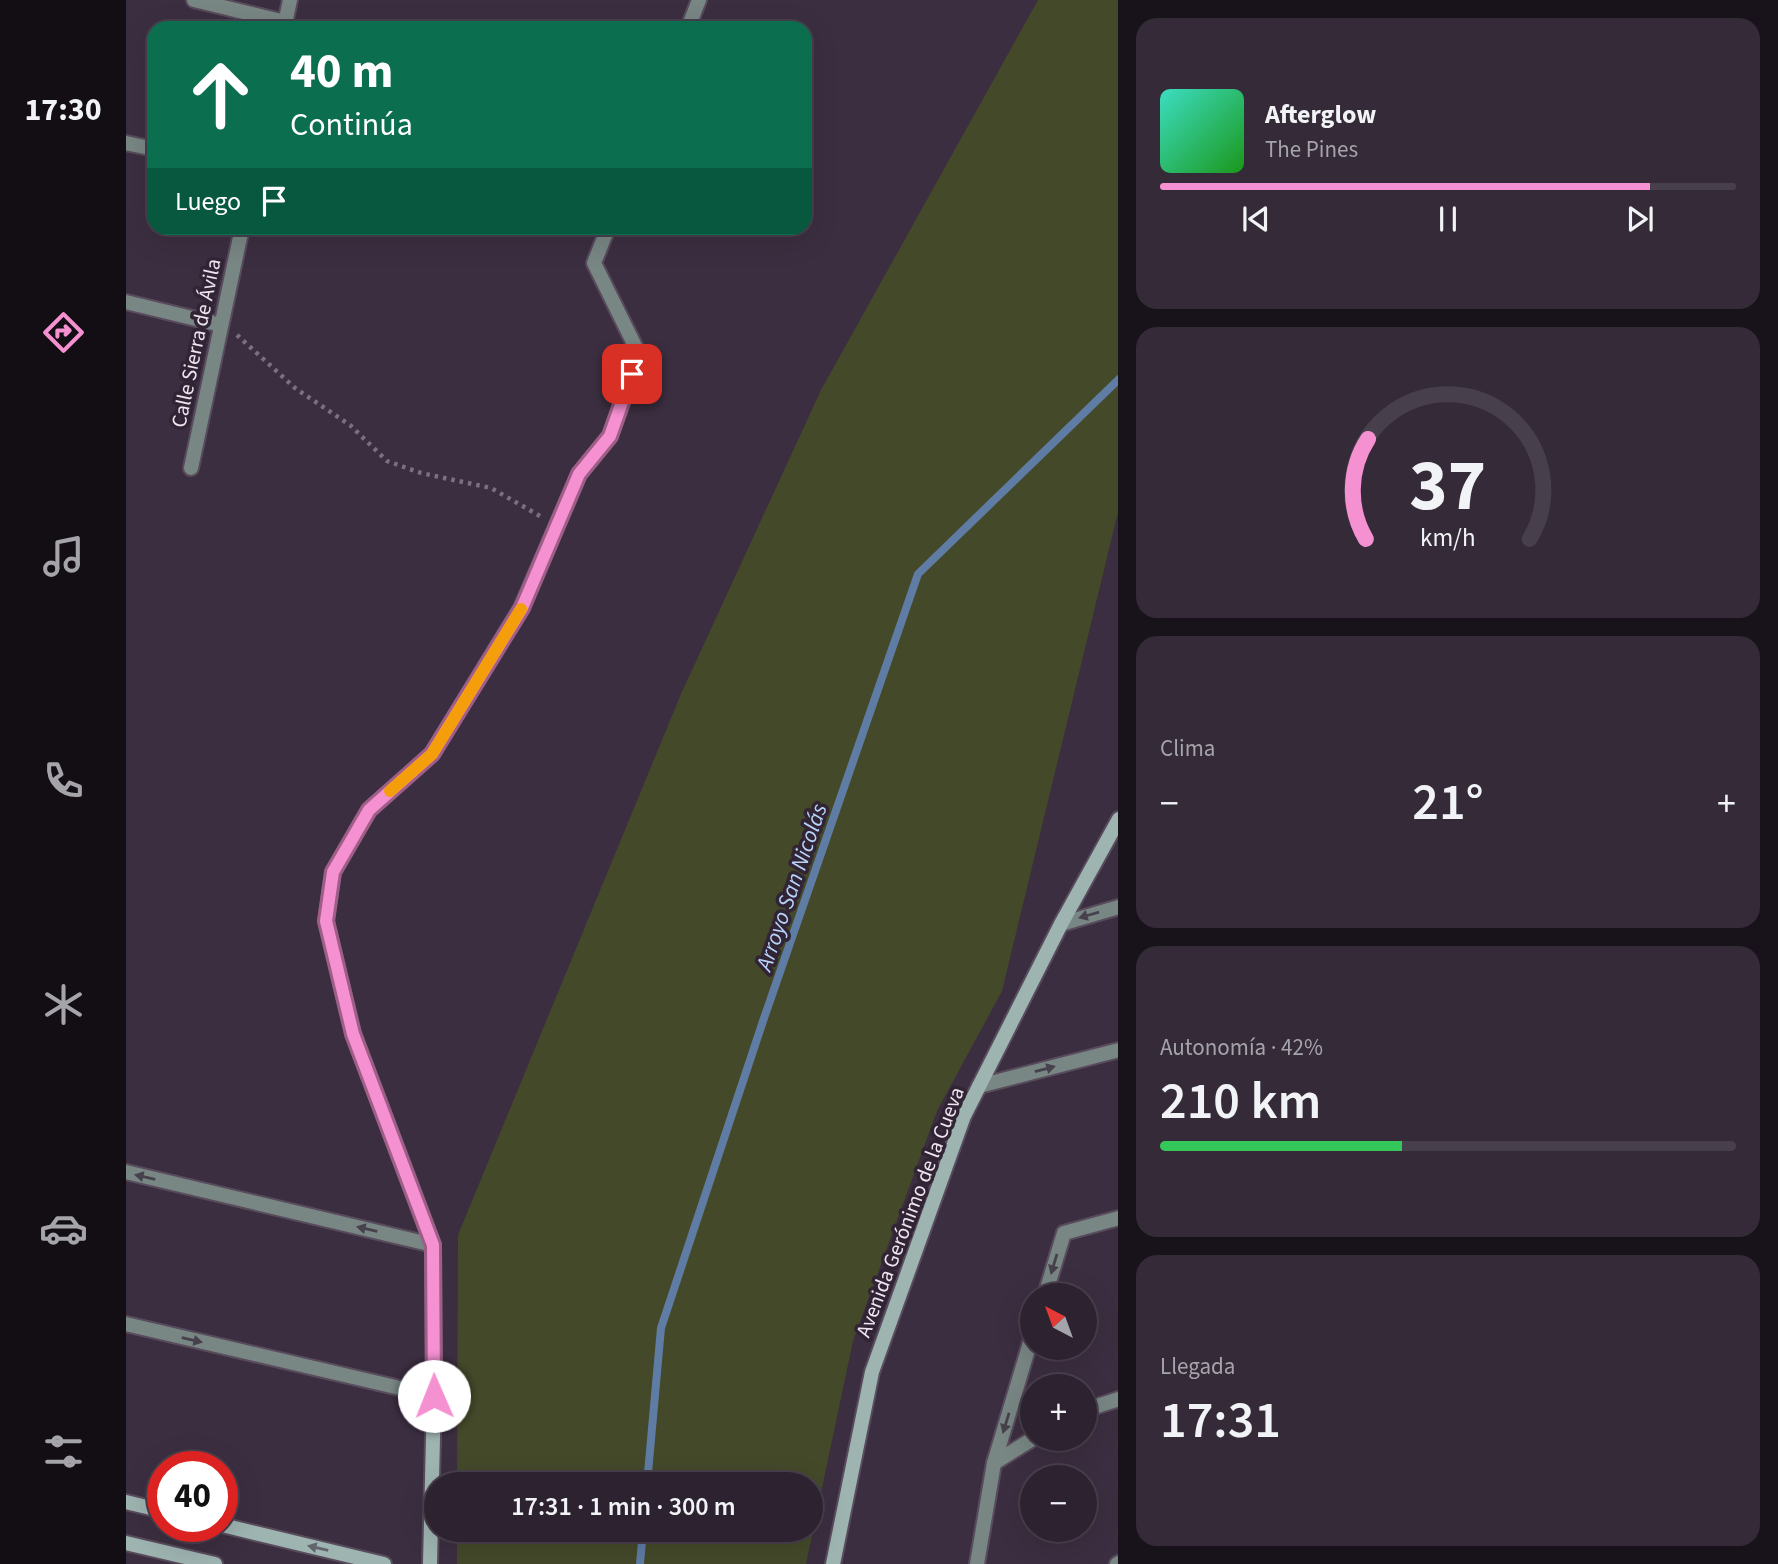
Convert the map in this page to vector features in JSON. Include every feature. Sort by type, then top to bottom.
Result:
[{"type":"street","points":[[194,0],[270,21]]},
{"type":"street","points":[[286,21],[290,0]]},
{"type":"street","points":[[691,21],[699,0]]},
{"type":"street","points":[[126,143],[147,148]]},
{"type":"street","name":"Calle Sierra de Ávila","points":[[191,468],[240,235]]},
{"type":"street","points":[[430,1564],[434,1396],[433,1245],[353,1034],[326,921],[333,872],[369,810],[432,754],[522,608],[579,474],[610,436],[639,354],[594,263],[605,235]]},
{"type":"street","points":[[126,302],[221,325]]},
{"type":"street","name":"Avenida Gerónimo de la Cueva","points":[[833,1564],[872,1372],[964,1116],[1060,924],[1118,819]]},
{"type":"street","points":[[1060,924],[1118,907]]},
{"type":"street","points":[[979,1086],[1118,1050]]},
{"type":"street","points":[[126,1172],[433,1245]]},
{"type":"street","points":[[1049,1283],[1064,1233],[1118,1218]]},
{"type":"street","points":[[126,1324],[434,1396]]},
{"type":"street","points":[[977,1564],[994,1463],[1025,1360]]},
{"type":"street","points":[[1097,1406],[1118,1399]]},
{"type":"street","points":[[994,1463],[1020,1447]]},
{"type":"street","points":[[126,1502],[147,1507]]},
{"type":"street","points":[[238,1529],[384,1564]]},
{"type":"street","points":[[126,1543],[215,1564]]},
{"type":"street","points":[[836,1549],[839,1564]]},
{"type":"path","points":[[237,334],[295,388],[350,425],[387,461],[421,473],[491,488],[556,526]]},
{"type":"green space","points":[[1038,0],[1118,0],[1118,512],[1002,991],[937,1111],[853,1341],[823,1483],[823,1472],[457,1472],[458,1235],[681,694],[821,390]]},
{"type":"green space","points":[[457,1542],[811,1542],[806,1564],[457,1564]]},
{"type":"waterway","name":"Arroyo San Nicolás","points":[[648,1472],[661,1328],[763,1021],[918,574],[1118,380]]},
{"type":"waterway","name":"Arroyo San Nicolás","points":[[640,1564],[642,1542]]},
{"type":"slow traffic","points":[[390,791],[432,754],[521,609]]},
{"type":"route","points":[[434,1396],[433,1245],[353,1034],[326,921],[333,872],[369,810],[432,754],[522,608],[579,474],[610,436],[632,374]]}]
